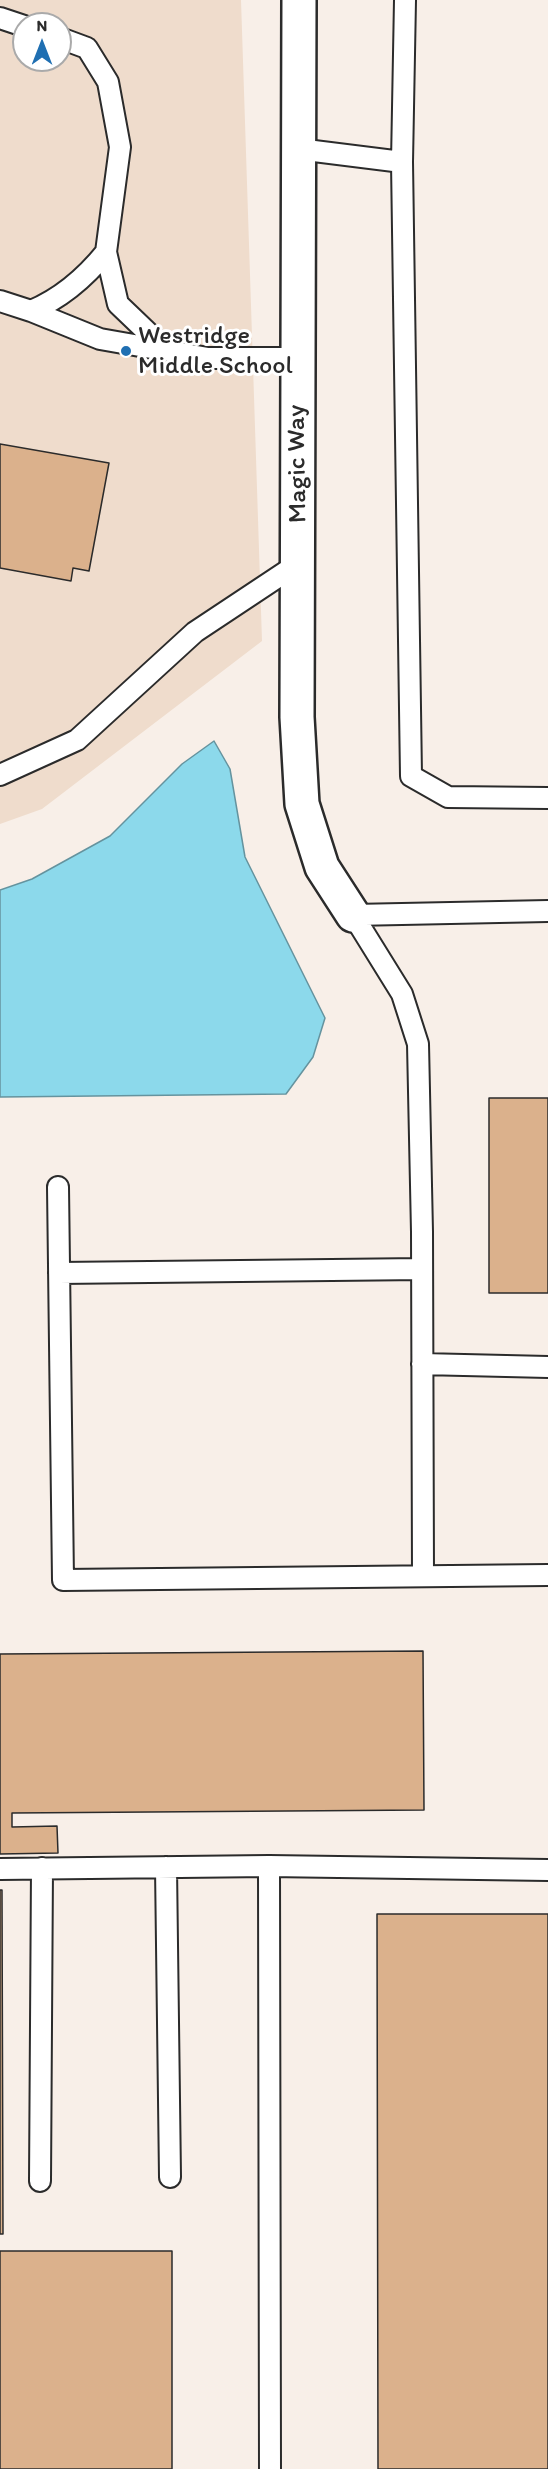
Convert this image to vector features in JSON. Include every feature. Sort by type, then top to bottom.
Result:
[{"type":"street","name":"Magic Way","points":[[299,0],[297,717],[302,804],[322,867],[353,915]]},
{"type":"lane","points":[[405,0],[402,162],[411,776],[448,797],[548,798]]},
{"type":"lane","points":[[72,42],[87,48],[108,82],[120,147],[106,252],[118,304],[165,349]]},
{"type":"lane","points":[[298,149],[402,162]]},
{"type":"lane","points":[[31,311],[54,301],[88,274],[106,252]]},
{"type":"lane","points":[[0,302],[31,311],[100,339],[208,358],[297,358]]},
{"type":"lane","points":[[0,775],[77,740],[195,632],[298,563]]},
{"type":"lane","points":[[353,915],[548,911]]},
{"type":"lane","points":[[353,915],[402,994],[418,1044],[422,1269],[423,1576]]},
{"type":"lane","points":[[58,1187],[63,1580],[548,1575]]},
{"type":"lane","points":[[59,1273],[422,1269]]},
{"type":"lane","points":[[422,1364],[548,1367]]},
{"type":"lane","points":[[269,1866],[270,2469]]},
{"type":"lane","points":[[0,1869],[269,1866],[548,1870]]},
{"type":"lane","points":[[166,1867],[170,2176]]},
{"type":"lane","points":[[40,2181],[42,1868]]},
{"type":"shaded area","name":"Westridge Middle School","points":[[0,0],[241,0],[262,641],[42,809],[0,824]]},
{"type":"water","points":[[214,741],[230,769],[245,857],[325,1018],[313,1057],[286,1094],[0,1097],[0,890],[32,879],[110,836],[182,764]]},
{"type":"building","points":[[0,444],[109,463],[89,571],[73,568],[71,581],[0,568]]},
{"type":"building","points":[[489,1098],[548,1098],[548,1293],[489,1293]]},
{"type":"building","points":[[423,1651],[424,1810],[12,1813],[12,1827],[57,1826],[58,1853],[0,1854],[0,1654]]},
{"type":"building","points":[[0,1890],[2,1890],[3,2234],[0,2234]]},
{"type":"building","points":[[377,1914],[548,1914],[548,2469],[378,2469]]},
{"type":"building","points":[[0,2251],[172,2251],[172,2469],[0,2469]]},
{"type":"place","name":"Westridge Middle School","points":[[126,351]]}]
